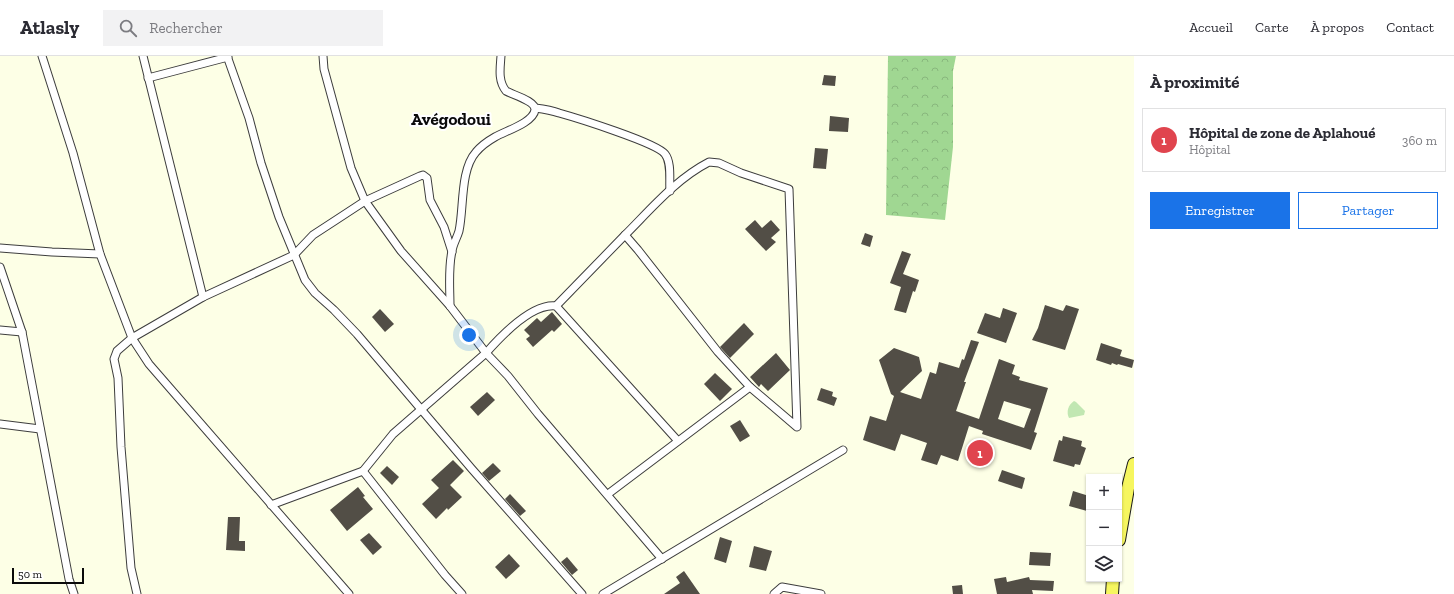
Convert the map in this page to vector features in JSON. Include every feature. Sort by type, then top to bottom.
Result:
[{"type":"main road","points":[[1122,523],[1134,464]]},
{"type":"main road","points":[[1112,594],[1113,582]]},
{"type":"street","points":[[42,56],[73,153],[100,254],[132,338],[149,364],[349,594]]},
{"type":"street","points":[[143,56],[203,297]]},
{"type":"street","points":[[148,78],[227,56],[249,118],[261,163],[279,217],[305,280],[357,334],[470,468],[582,594]]},
{"type":"street","points":[[323,56],[324,69],[351,168],[365,201],[401,251],[450,306],[486,353],[508,376],[538,414],[608,494],[662,559]]},
{"type":"street","points":[[501,56],[501,84],[506,91],[526,100],[535,108],[558,112],[640,140],[665,153],[668,159],[670,190]]},
{"type":"street","points":[[450,306],[452,252],[459,231],[465,180],[475,153],[481,146],[496,136],[515,128],[531,118],[535,108]]},
{"type":"street","points":[[556,306],[625,235],[670,190],[709,162],[719,163],[741,173],[789,189],[797,427],[750,387],[718,352],[625,235]]},
{"type":"street","points":[[137,594],[131,568],[121,447],[118,378],[114,359],[117,351],[132,338],[203,297],[294,255],[313,235],[365,201],[420,176],[425,176],[428,181],[427,187],[430,200],[444,227],[452,252]]},
{"type":"street","points":[[0,248],[100,254]]},
{"type":"street","points":[[0,268],[22,332],[69,578],[74,594]]},
{"type":"street","points":[[271,505],[363,470],[394,434],[486,353],[515,323],[542,307],[549,305],[556,306],[678,441]]},
{"type":"street","points":[[0,330],[22,332]]},
{"type":"street","points":[[608,494],[750,387]]},
{"type":"street","points":[[0,424],[40,429]]},
{"type":"street","points":[[603,594],[843,450]]},
{"type":"street","points":[[363,470],[462,594]]},
{"type":"street","points":[[774,594],[782,587],[820,594]]},
{"type":"green space","points":[[888,56],[956,56],[953,71],[953,147],[945,220],[886,215]]},
{"type":"green space","points":[[1074,401],[1085,411],[1084,415],[1069,418],[1068,409],[1070,404]]},
{"type":"building","points":[[824,75],[836,76],[835,86],[822,85]]},
{"type":"building","points":[[830,116],[849,118],[848,132],[829,131]]},
{"type":"building","points":[[815,148],[828,149],[826,169],[813,168]]},
{"type":"building","points":[[755,220],[762,228],[771,220],[780,230],[771,238],[776,242],[766,251],[745,229]]},
{"type":"building","points":[[865,233],[873,236],[870,247],[861,244]]},
{"type":"building","points":[[902,251],[911,254],[903,274],[919,280],[915,292],[913,291],[906,313],[894,310],[901,287],[890,283]]},
{"type":"building","points":[[1045,305],[1063,311],[1066,305],[1079,309],[1065,350],[1032,340],[1038,328]]},
{"type":"building","points":[[1003,308],[1017,313],[1006,343],[977,333],[985,313],[1000,318]]},
{"type":"building","points":[[380,309],[394,324],[385,332],[372,317]]},
{"type":"building","points":[[552,312],[562,324],[554,332],[552,330],[533,347],[526,339],[530,336],[524,330],[537,318],[541,322]]},
{"type":"building","points":[[744,323],[754,334],[730,358],[720,347]]},
{"type":"building","points":[[971,340],[979,342],[964,382],[966,382],[956,411],[979,419],[999,359],[1015,365],[1012,374],[1020,377],[1019,380],[1048,388],[1034,432],[1037,433],[1031,450],[982,434],[983,431],[969,426],[958,461],[941,455],[937,465],[921,460],[927,443],[901,434],[895,451],[863,440],[870,416],[886,421],[894,396],[891,394],[879,360],[894,348],[919,357],[922,371],[900,392],[921,399],[930,372],[936,374],[939,362],[959,368],[962,359],[964,360]],"holes":[[[1004,401],[1031,409],[1024,428],[998,419]]]},
{"type":"building","points":[[1101,343],[1122,350],[1120,356],[1134,360],[1132,368],[1112,363],[1111,365],[1096,360]]},
{"type":"building","points":[[776,353],[790,370],[768,391],[761,384],[759,387],[750,377]]},
{"type":"building","points":[[715,373],[732,389],[720,401],[704,384]]},
{"type":"building","points":[[821,388],[833,392],[832,396],[837,398],[834,406],[817,400]]},
{"type":"building","points":[[487,392],[495,400],[478,416],[470,407]]},
{"type":"building","points":[[740,420],[750,436],[740,442],[730,426]]},
{"type":"building","points":[[1063,436],[1082,441],[1081,446],[1086,448],[1080,465],[1075,464],[1074,467],[1053,461],[1059,440],[1062,441]]},
{"type":"building","points":[[453,460],[464,471],[450,485],[462,497],[448,510],[447,508],[436,519],[422,504],[439,488],[431,480]]},
{"type":"building","points":[[493,463],[501,471],[489,481],[482,473]]},
{"type":"building","points":[[387,466],[399,477],[392,485],[380,473]]},
{"type":"building","points":[[1002,470],[1025,478],[1022,489],[998,481]]},
{"type":"building","points":[[358,487],[365,496],[363,497],[373,509],[347,531],[330,510]]},
{"type":"building","points":[[1073,491],[1086,495],[1086,511],[1069,506]]},
{"type":"building","points":[[510,494],[526,511],[520,516],[505,499]]},
{"type":"building","points":[[228,517],[240,517],[239,541],[245,541],[245,551],[226,550]]},
{"type":"building","points":[[369,533],[382,547],[373,555],[360,540]]},
{"type":"building","points":[[720,537],[732,541],[726,563],[714,559]]},
{"type":"building","points":[[754,546],[772,551],[766,571],[749,567]]},
{"type":"building","points":[[1030,552],[1051,553],[1050,566],[1029,565]]},
{"type":"building","points":[[509,554],[520,566],[506,579],[495,567]]},
{"type":"building","points":[[567,557],[578,570],[572,575],[561,562]]},
{"type":"building","points":[[684,571],[700,594],[664,594],[680,583],[676,577]]},
{"type":"building","points":[[1006,577],[1007,582],[1029,577],[1030,580],[1054,581],[1053,591],[1032,590],[1033,594],[997,594],[994,579]]},
{"type":"building","points":[[962,585],[963,594],[953,594],[952,586]]},
{"type":"place","name":"Hôpital de zone de Aplahoué","points":[[980,453]]},
{"type":"district","name":"Avégodoui","points":[[451,119]]}]
